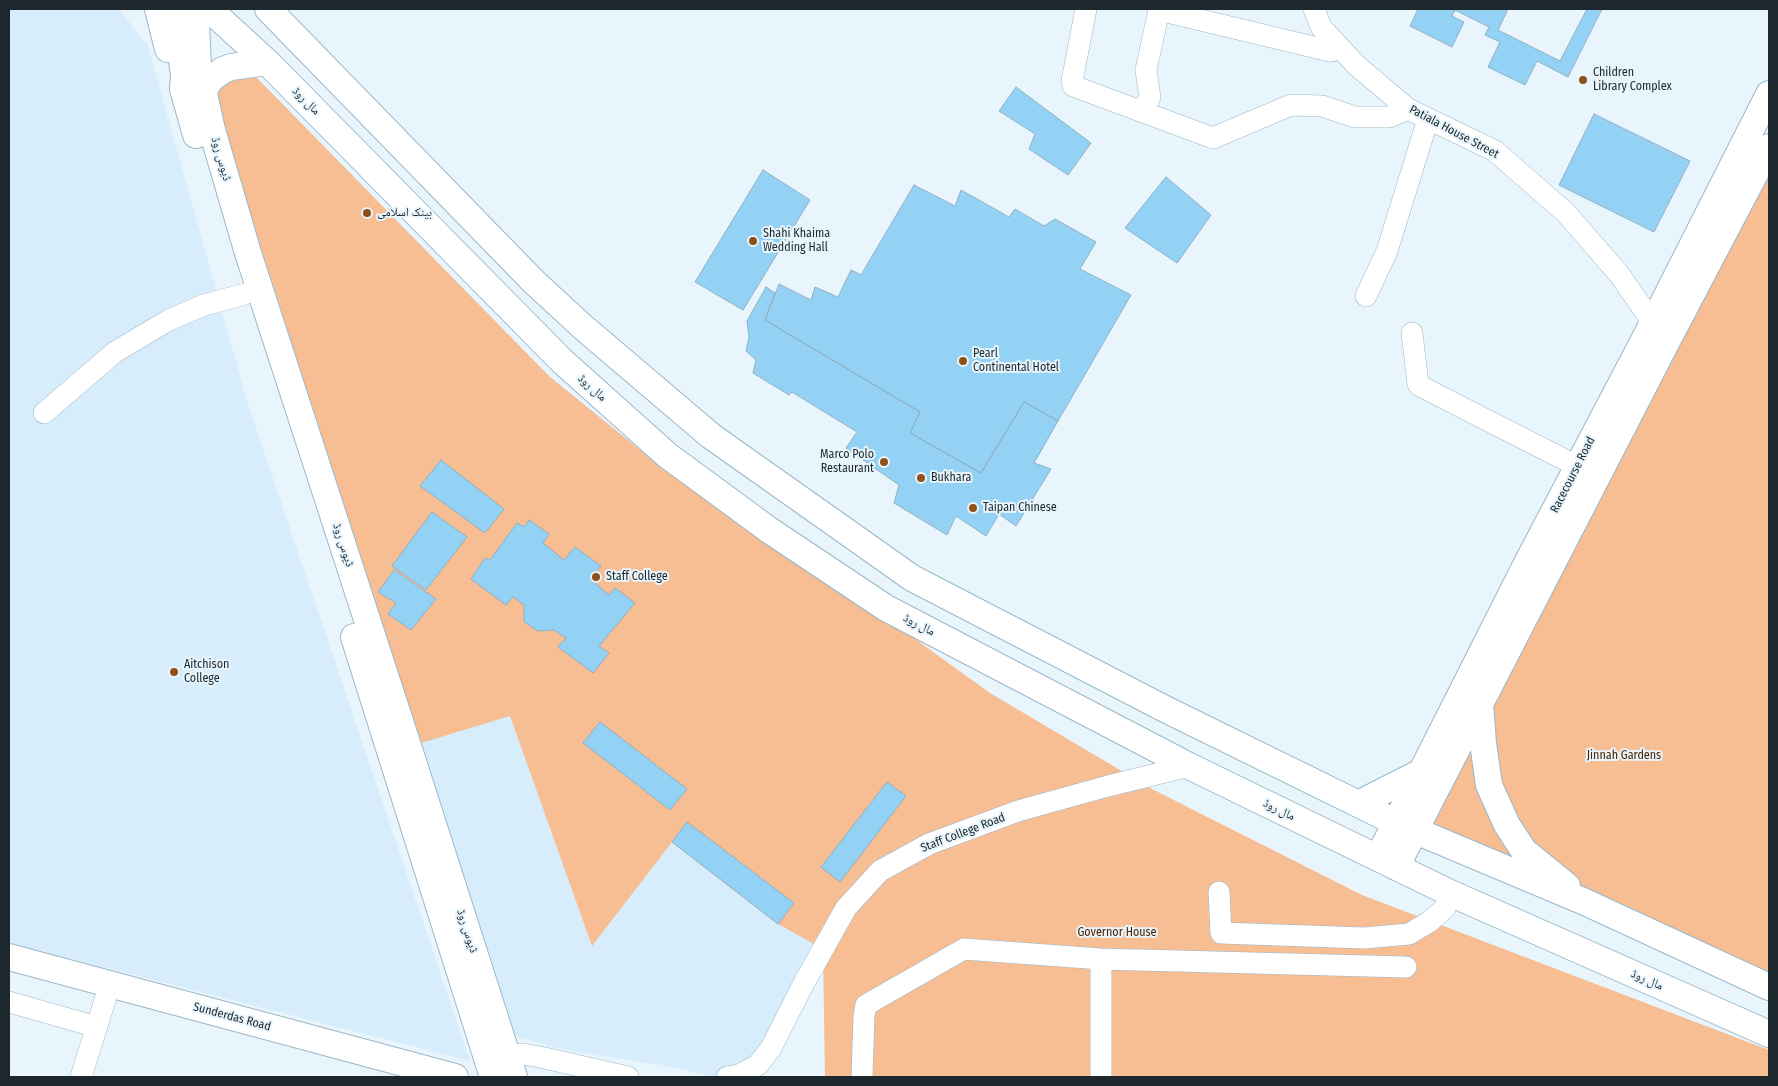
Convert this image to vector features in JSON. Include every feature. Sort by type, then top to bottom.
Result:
[{"type":"main road","points":[[158,9],[178,82],[193,90],[231,66],[267,62]]},
{"type":"main road","name":"ڈیوس روڈ","points":[[178,9],[179,38],[184,75],[212,130],[248,253],[512,1072]]},
{"type":"main road","name":"ڈیوس روڈ","points":[[197,9],[193,90],[245,294],[493,1077]]},
{"type":"main road","name":"مال روڈ","points":[[209,9],[267,62],[562,361],[667,455],[769,530],[886,608],[1189,766],[1387,863],[1450,893],[1769,1034]]},
{"type":"main road","points":[[272,11],[534,282],[584,328],[711,436],[912,578],[1165,709],[1358,804],[1405,826],[1585,902],[1769,987]]},
{"type":"main road","name":"Racecourse Road","points":[[1405,826],[1423,771],[1577,466],[1653,323],[1769,94]]},
{"type":"main road","name":"Racecourse Road","points":[[1387,863],[1405,826],[1480,702],[1769,147]]},
{"type":"main road","points":[[1480,702],[1489,785],[1507,825],[1524,851],[1585,902]]},
{"type":"main road","points":[[1358,804],[1423,771]]},
{"type":"main road","name":"Sunderdas Road","points":[[9,957],[455,1077]]},
{"type":"street","points":[[1086,9],[1072,81],[1073,86],[1213,138],[1292,106],[1322,106],[1355,117],[1389,117],[1408,109]]},
{"type":"street","name":"Patiala House Street","points":[[1314,9],[1321,27],[1356,65],[1408,109],[1496,152],[1566,213],[1619,274],[1653,323]]},
{"type":"street","points":[[1142,112],[1150,97],[1146,70],[1159,10],[1332,51],[1337,44]]},
{"type":"street","points":[[1366,296],[1387,251],[1428,119]]},
{"type":"street","points":[[44,413],[115,352],[169,320],[204,305],[245,294]]},
{"type":"street","points":[[1412,333],[1418,384],[1420,386],[1577,466]]},
{"type":"street","name":"Staff College Road","points":[[727,1077],[739,1074],[758,1065],[771,1048],[804,983],[846,908],[880,871],[928,844],[1018,811],[1189,766]]},
{"type":"street","points":[[1219,892],[1220,932],[1364,938],[1409,934],[1429,922],[1445,908],[1450,893]]},
{"type":"street","points":[[862,1077],[866,1005],[964,949],[1100,959],[1406,967]]},
{"type":"street","points":[[1100,959],[1100,1077]]},
{"type":"street","points":[[81,1077],[110,984]]},
{"type":"street","points":[[9,1002],[97,1027]]},
{"type":"street","points":[[512,1072],[523,1054],[628,1077]]},
{"type":"street","points":[[560,1077],[584,1066]]},
{"type":"shaded area","name":"Aitchison College","points":[[9,9],[119,9],[148,46],[247,401],[470,1061],[9,943]]},
{"type":"shaded area","name":"Staff College","points":[[256,77],[549,376],[661,467],[880,871],[771,1048],[727,1077],[714,1077],[662,1065],[568,1051],[512,1035],[421,744],[210,90]]},
{"type":"green space","name":"Staff College","points":[[243,75],[256,77],[549,376],[661,467],[882,615],[990,693],[1152,789],[1362,895],[1769,1050],[1769,1077],[825,1077],[823,949],[778,924],[672,842],[592,946],[510,716],[421,743],[210,90]]},
{"type":"green space","name":"Jinnah Gardens","points":[[1769,173],[1769,980],[1422,827]]},
{"type":"building","points":[[1418,9],[1508,9],[1498,30],[1560,61],[1587,9],[1602,9],[1568,77],[1537,61],[1525,85],[1488,67],[1500,42],[1485,35],[1489,27],[1455,10],[1452,16],[1464,22],[1452,47],[1410,26]]},
{"type":"building","points":[[1016,87],[1091,143],[1068,175],[1029,149],[1035,134],[999,111]]},
{"type":"building","points":[[1594,114],[1690,161],[1654,232],[1559,185]]},
{"type":"building","name":"Shahi Khaima Wedding Hall","points":[[763,170],[810,200],[743,310],[695,282]]},
{"type":"building","points":[[1166,177],[1211,215],[1177,263],[1125,228]]},
{"type":"building","name":"Pearl Continental Hotel","points":[[914,185],[955,206],[961,190],[1009,217],[1015,209],[1044,226],[1055,219],[1096,242],[1080,269],[1131,295],[1058,421],[1024,402],[981,473],[910,433],[920,412],[765,320],[779,284],[811,300],[815,287],[838,297],[851,270],[861,275]]},
{"type":"building","points":[[766,287],[775,293],[765,320],[920,412],[910,433],[981,473],[1024,402],[1058,421],[1034,463],[1051,469],[1016,526],[999,514],[986,536],[956,516],[947,535],[894,503],[899,485],[846,448],[857,432],[792,392],[789,395],[753,373],[756,360],[746,351],[749,337],[747,321]]},
{"type":"building","points":[[441,460],[504,509],[485,533],[420,486]]},
{"type":"building","points":[[432,512],[467,537],[426,590],[392,566]]},
{"type":"building","points":[[529,520],[549,534],[543,543],[564,560],[575,547],[601,566],[590,579],[609,595],[615,588],[635,603],[599,646],[609,653],[593,673],[558,647],[566,638],[554,630],[538,631],[524,622],[524,605],[513,597],[506,605],[471,579],[485,558],[490,560],[517,523],[524,527]]},
{"type":"building","points":[[394,570],[436,599],[411,630],[388,614],[396,603],[378,592]]},
{"type":"building","points":[[600,722],[687,789],[670,810],[583,743]]},
{"type":"building","points":[[887,782],[906,796],[840,882],[821,867]]},
{"type":"building","points":[[687,822],[794,903],[778,924],[672,842]]},
{"type":"place","name":"Children Library Complex","points":[[1583,80]]},
{"type":"place","name":"بینک اسلامی","points":[[367,213]]},
{"type":"place","name":"Shahi Khaima Wedding Hall","points":[[753,241]]},
{"type":"place","name":"Pearl Continental Hotel","points":[[963,361]]},
{"type":"place","name":"Marco Polo Restaurant","points":[[884,462]]},
{"type":"place","name":"Bukhara","points":[[921,478]]},
{"type":"place","name":"Taipan Chinese","points":[[973,508]]},
{"type":"place","name":"Staff College","points":[[596,577]]},
{"type":"place","name":"Aitchison College","points":[[174,672]]},
{"type":"park label","name":"Governor House","points":[[1117,933]]}]
